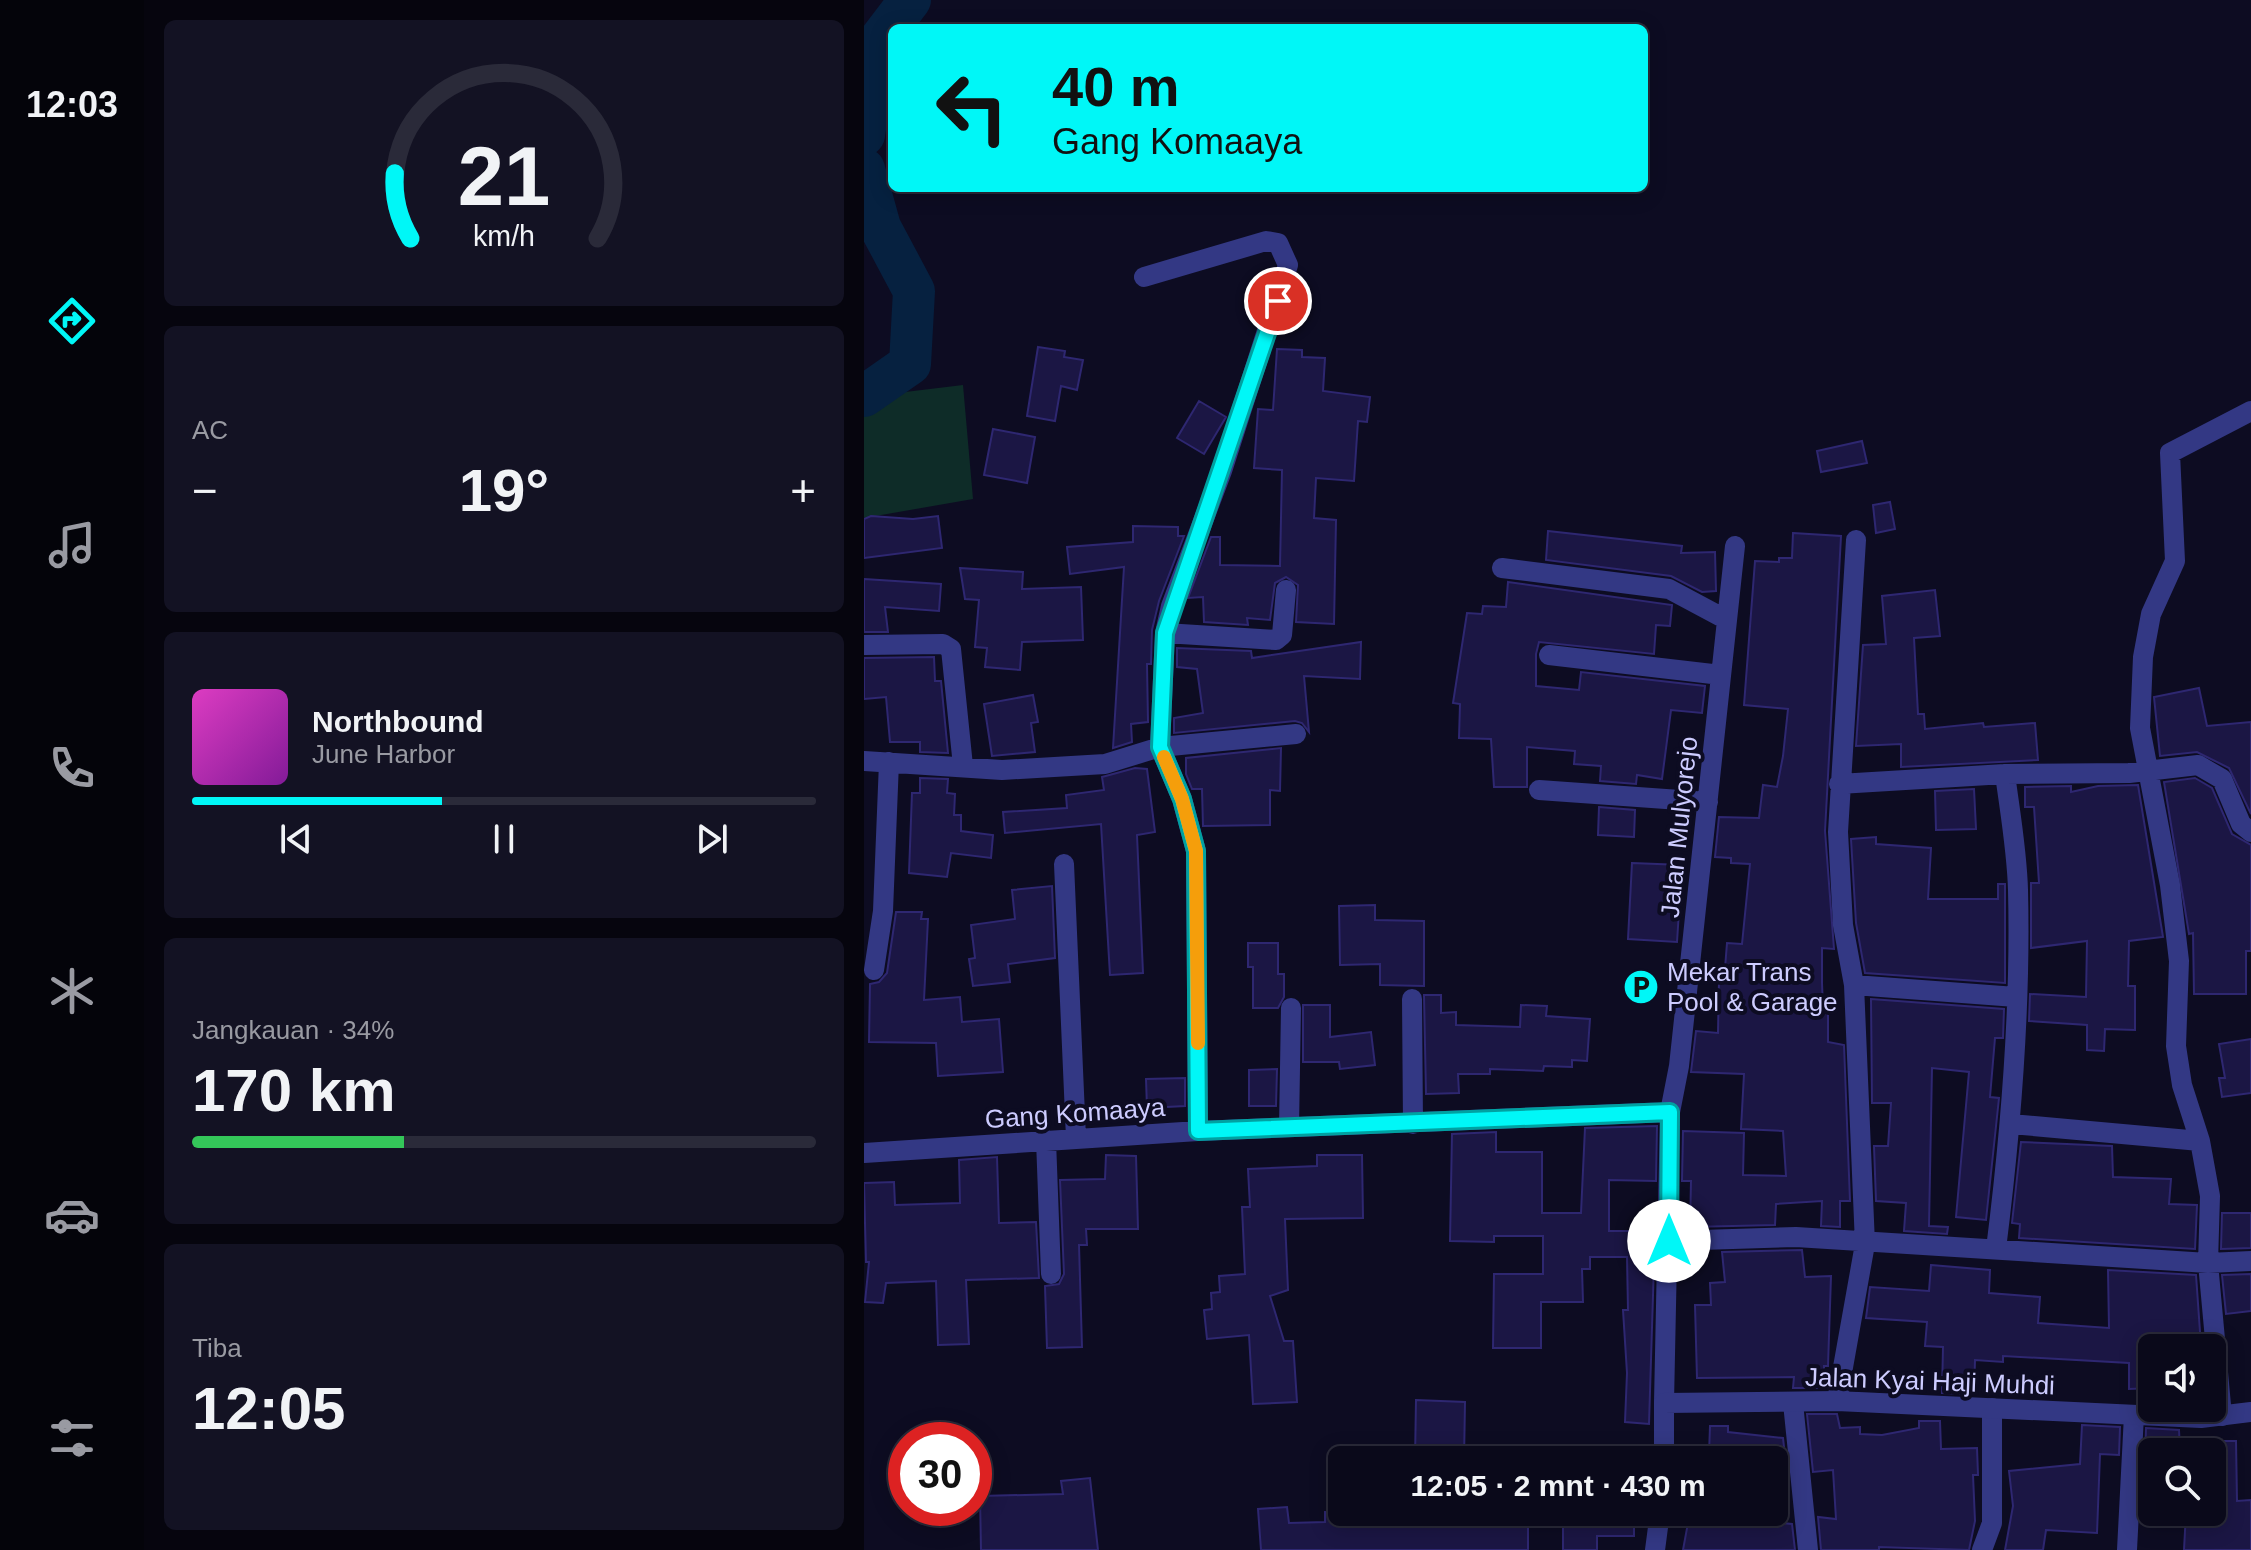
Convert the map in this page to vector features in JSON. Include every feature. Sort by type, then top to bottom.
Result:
[{"type":"street","points":[[1144,277],[1266,241],[1278,243],[1288,265],[1245,403],[1171,606],[1165,633],[1160,747],[1182,799],[1196,851],[1198,1131]]},
{"type":"street","points":[[2214,1334],[2208,1263],[2210,1196],[2200,1141],[2182,1085],[2176,1046],[2179,961],[2170,885],[2140,728],[2143,657],[2151,614],[2175,561],[2170,453],[2251,411]]},
{"type":"street","points":[[1837,1401],[1865,1244],[1854,985],[1843,925],[1839,784],[1856,540]]},
{"type":"street","name":"Jalan Mulyorejo","points":[[1670,1112],[1679,1066],[1735,546]]},
{"type":"street","points":[[1502,568],[1669,589],[1727,620]]},
{"type":"street","points":[[1165,633],[1276,640],[1282,635],[1286,590]]},
{"type":"street","points":[[864,645],[943,644],[951,649],[963,766]]},
{"type":"street","points":[[1549,655],[1721,675]]},
{"type":"street","points":[[864,761],[1002,770],[1105,764],[1160,747],[1296,734]]},
{"type":"street","points":[[874,970],[883,911],[889,762]]},
{"type":"street","points":[[1839,784],[2005,774],[2129,773],[2182,765],[2208,768],[2222,779],[2241,824],[2251,832]]},
{"type":"street","points":[[1996,1249],[2011,1124],[2016,997],[2018,888],[2005,774]]},
{"type":"street","points":[[1539,790],[1708,802]]},
{"type":"street","points":[[1064,864],[1076,1138]]},
{"type":"street","points":[[1854,985],[2016,997]]},
{"type":"street","points":[[1412,999],[1413,1124]]},
{"type":"street","points":[[1289,1128],[1291,1008]]},
{"type":"street","points":[[1664,1446],[1670,1112]]},
{"type":"street","name":"Gang Komaaya","points":[[864,1153],[1198,1131],[1670,1112]]},
{"type":"street","points":[[2011,1124],[2200,1141]]},
{"type":"street","points":[[1046,1140],[1051,1274]]},
{"type":"street","points":[[1669,1241],[1782,1237],[2208,1263],[2251,1261]]},
{"type":"street","name":"Jalan Kyai Haji Muhdi","points":[[1664,1403],[1837,1401],[2138,1415]]},
{"type":"street","points":[[1793,1403],[1808,1550]]},
{"type":"street","points":[[1982,1550],[1992,1523],[1992,1408]]},
{"type":"street","name":"Jalan Kyai Haji Muhdi","points":[[2226,1415],[2251,1412]]},
{"type":"street","points":[[2127,1550],[2134,1415]]},
{"type":"street","points":[[1655,1550],[1658,1526]]},
{"type":"green space","points":[[963,385],[973,499],[864,518],[864,397]]},
{"type":"building","points":[[1038,347],[1065,351],[1064,357],[1083,360],[1077,390],[1061,386],[1055,421],[1027,416]]},
{"type":"building","points":[[1277,349],[1302,350],[1302,357],[1325,358],[1323,391],[1370,397],[1367,422],[1358,421],[1354,481],[1316,478],[1314,518],[1336,520],[1334,624],[1296,622],[1298,585],[1286,577],[1275,583],[1270,620],[1247,618],[1248,625],[1204,622],[1203,597],[1188,598],[1211,537],[1220,537],[1220,565],[1280,566],[1282,470],[1254,468],[1258,409],[1273,410]]},
{"type":"building","points":[[1199,401],[1226,417],[1204,454],[1177,438]]},
{"type":"building","points":[[993,429],[1035,437],[1027,483],[984,475]]},
{"type":"building","points":[[1862,441],[1867,463],[1821,472],[1817,451]]},
{"type":"building","points":[[1890,502],[1895,529],[1876,533],[1873,505]]},
{"type":"building","points":[[871,516],[913,519],[938,516],[942,548],[864,558],[864,519]]},
{"type":"building","points":[[1133,526],[1178,527],[1178,536],[1184,536],[1159,601],[1152,630],[1151,664],[1147,664],[1148,722],[1131,724],[1132,742],[1113,748],[1124,567],[1070,574],[1067,547],[1133,542]]},
{"type":"building","points":[[1548,531],[1682,546],[1681,553],[1715,552],[1716,591],[1702,592],[1671,576],[1546,560]]},
{"type":"building","points":[[1793,533],[1841,536],[1825,831],[1834,949],[1822,948],[1822,983],[1823,1009],[1828,1009],[1828,1042],[1844,1045],[1850,1201],[1840,1201],[1840,1227],[1821,1226],[1822,1201],[1776,1204],[1775,1225],[1690,1227],[1691,1181],[1682,1181],[1683,1131],[1744,1133],[1743,1175],[1786,1176],[1783,1131],[1741,1129],[1744,1074],[1691,1072],[1696,1031],[1718,1033],[1719,981],[1724,981],[1727,943],[1742,944],[1750,864],[1731,863],[1731,858],[1715,857],[1719,817],[1759,818],[1763,785],[1777,787],[1783,756],[1788,709],[1744,705],[1755,561],[1779,562],[1779,558],[1792,558]]},
{"type":"building","points":[[960,568],[1023,572],[1022,589],[1081,587],[1083,640],[1022,642],[1020,670],[985,667],[987,648],[975,647],[979,600],[965,599]]},
{"type":"building","points":[[864,579],[941,584],[939,611],[885,607],[888,632],[864,632]]},
{"type":"building","points":[[1508,582],[1672,605],[1670,626],[1656,625],[1654,654],[1539,642],[1536,654],[1536,686],[1579,690],[1581,672],[1705,686],[1702,713],[1671,710],[1662,779],[1637,775],[1636,784],[1600,781],[1601,766],[1574,764],[1575,751],[1527,747],[1527,787],[1494,787],[1491,739],[1459,738],[1460,704],[1453,703],[1467,613],[1482,614],[1483,606],[1506,607]]},
{"type":"building","points":[[1935,590],[1940,636],[1914,638],[1918,714],[1924,714],[1925,729],[1983,723],[1984,727],[2035,723],[2038,760],[1901,767],[1901,744],[1856,746],[1863,645],[1886,644],[1882,596]]},
{"type":"building","points":[[1361,642],[1360,679],[1304,676],[1309,732],[1302,723],[1295,721],[1174,733],[1174,718],[1203,713],[1197,669],[1177,667],[1177,648],[1251,651],[1252,658]]},
{"type":"building","points":[[934,657],[935,681],[941,681],[948,753],[920,752],[920,742],[890,742],[886,697],[864,699],[864,658]]},
{"type":"building","points":[[2199,688],[2207,726],[2251,722],[2251,814],[2229,768],[2197,752],[2160,756],[2154,697]]},
{"type":"building","points":[[1033,695],[1038,722],[1031,723],[1035,752],[992,756],[984,704]]},
{"type":"building","points":[[1281,748],[1280,791],[1270,790],[1270,825],[1203,826],[1202,789],[1192,789],[1186,774],[1186,758]]},
{"type":"building","points":[[1135,768],[1147,769],[1155,832],[1137,835],[1143,973],[1110,975],[1101,824],[1005,833],[1003,812],[1067,808],[1066,795],[1104,790],[1102,777]]},
{"type":"building","points":[[920,778],[948,779],[947,793],[955,794],[954,815],[961,815],[961,831],[993,835],[991,858],[951,853],[947,877],[909,873],[912,793],[920,793]]},
{"type":"building","points":[[2195,778],[2212,788],[2232,834],[2251,845],[2251,951],[2246,951],[2246,994],[2194,994],[2193,933],[2189,934],[2164,782]]},
{"type":"building","points":[[2138,785],[2163,937],[2129,941],[2128,986],[2135,986],[2135,1030],[2105,1029],[2104,1051],[2087,1050],[2087,1025],[2029,1021],[2030,994],[2086,997],[2087,941],[2031,948],[2031,883],[2039,883],[2034,807],[2025,807],[2025,787],[2071,786],[2071,792],[2098,786]]},
{"type":"building","points":[[1974,789],[1976,829],[1936,830],[1935,791]]},
{"type":"building","points":[[1599,807],[1635,810],[1634,837],[1598,835]]},
{"type":"building","points":[[1876,837],[1876,844],[1931,848],[1928,899],[1998,899],[1998,884],[2005,884],[2005,983],[1865,973],[1856,923],[1851,839]]},
{"type":"building","points":[[1632,863],[1682,865],[1677,942],[1628,939]]},
{"type":"building","points":[[1052,886],[1055,958],[1008,964],[1010,982],[973,986],[969,959],[975,958],[971,925],[1015,919],[1012,890]]},
{"type":"building","points":[[1375,905],[1375,920],[1424,921],[1424,986],[1380,985],[1380,964],[1340,965],[1339,906]]},
{"type":"building","points":[[896,912],[922,912],[921,919],[928,919],[924,1000],[960,997],[962,1022],[999,1019],[1003,1072],[938,1076],[936,1043],[869,1042],[870,984],[879,982],[887,973]]},
{"type":"building","points":[[1248,943],[1278,943],[1278,974],[1284,974],[1284,997],[1278,1008],[1253,1008],[1253,967],[1248,967]]},
{"type":"building","points":[[1424,995],[1441,995],[1441,1013],[1456,1012],[1456,1025],[1520,1027],[1521,1005],[1547,1006],[1546,1016],[1590,1019],[1587,1061],[1572,1060],[1572,1067],[1544,1066],[1543,1071],[1490,1069],[1490,1074],[1458,1074],[1459,1093],[1426,1094]]},
{"type":"building","points":[[1871,999],[2004,1009],[2003,1038],[1995,1038],[1990,1097],[1999,1098],[1986,1220],[1956,1217],[1969,1072],[1932,1068],[1929,1226],[1948,1227],[1947,1234],[1904,1231],[1906,1203],[1876,1201],[1874,1146],[1888,1146],[1891,1103],[1872,1103]]},
{"type":"building","points":[[1303,1005],[1330,1005],[1330,1037],[1371,1032],[1375,1065],[1340,1069],[1339,1062],[1303,1062]]},
{"type":"building","points":[[2251,1039],[2251,1093],[2222,1097],[2219,1078],[2225,1078],[2219,1044]]},
{"type":"building","points":[[1277,1069],[1276,1106],[1249,1106],[1249,1070]]},
{"type":"building","points":[[1185,1078],[1185,1106],[1147,1108],[1146,1079]]},
{"type":"building","points":[[1657,1126],[1656,1181],[1609,1180],[1609,1231],[1655,1231],[1649,1424],[1625,1422],[1627,1373],[1623,1310],[1628,1310],[1627,1257],[1590,1257],[1590,1269],[1582,1269],[1583,1302],[1541,1302],[1541,1348],[1493,1348],[1494,1274],[1543,1274],[1543,1236],[1494,1236],[1494,1242],[1450,1241],[1452,1134],[1496,1132],[1496,1152],[1542,1152],[1542,1213],[1581,1213],[1585,1128]]},
{"type":"building","points":[[2021,1142],[2112,1146],[2113,1177],[2171,1179],[2169,1204],[2197,1205],[2195,1249],[2019,1238],[2020,1224],[2012,1223]]},
{"type":"building","points":[[1106,1155],[1136,1156],[1138,1229],[1086,1229],[1087,1245],[1079,1245],[1082,1347],[1047,1348],[1045,1286],[1059,1284],[1064,1274],[1060,1180],[1105,1179]]},
{"type":"building","points":[[1317,1155],[1362,1155],[1363,1218],[1285,1219],[1288,1290],[1270,1296],[1284,1341],[1293,1341],[1297,1402],[1253,1404],[1249,1335],[1207,1339],[1204,1310],[1212,1309],[1211,1293],[1220,1292],[1219,1276],[1245,1274],[1242,1207],[1250,1207],[1248,1169],[1317,1166]]},
{"type":"building","points":[[997,1157],[999,1223],[1036,1222],[1039,1278],[966,1280],[969,1344],[938,1345],[936,1281],[886,1283],[883,1303],[865,1302],[869,1262],[866,1262],[864,1183],[894,1182],[895,1205],[960,1203],[959,1160]]},
{"type":"building","points":[[2222,1213],[2251,1213],[2251,1248],[2221,1249]]},
{"type":"building","points":[[1802,1250],[1805,1277],[1831,1276],[1828,1366],[1824,1366],[1824,1388],[1793,1388],[1794,1377],[1697,1378],[1695,1305],[1711,1305],[1710,1283],[1725,1282],[1722,1252]]},
{"type":"building","points":[[1931,1265],[1990,1270],[1989,1293],[2040,1297],[2038,1323],[2109,1328],[2108,1270],[2196,1275],[2200,1334],[2138,1334],[2138,1389],[2129,1389],[2129,1363],[2003,1356],[2003,1362],[1975,1360],[1974,1394],[1942,1393],[1943,1347],[1925,1346],[1927,1322],[1866,1318],[1870,1287],[1929,1291]]},
{"type":"building","points":[[2251,1274],[2251,1311],[2226,1314],[2222,1275]]},
{"type":"building","points":[[1416,1400],[1465,1402],[1464,1446],[1415,1446]]},
{"type":"building","points":[[1807,1414],[1837,1414],[1840,1428],[1860,1427],[1860,1434],[1882,1435],[1919,1428],[1919,1421],[1940,1421],[1941,1449],[1977,1448],[1978,1475],[1973,1475],[1975,1521],[1969,1550],[1879,1547],[1879,1550],[1821,1550],[1818,1517],[1836,1519],[1833,1470],[1813,1472]]},
{"type":"building","points":[[2082,1425],[2120,1427],[2119,1455],[2100,1454],[2097,1533],[2046,1530],[2043,1550],[2005,1550],[2013,1506],[2009,1471],[2080,1464]]},
{"type":"building","points":[[1710,1426],[1728,1426],[1728,1432],[1783,1438],[1784,1446],[1709,1446]]},
{"type":"building","points":[[2146,1428],[2179,1430],[2179,1438],[2146,1438]]},
{"type":"building","points":[[2226,1441],[2236,1441],[2237,1501],[2251,1500],[2251,1550],[2184,1550],[2185,1526],[2226,1526]]},
{"type":"building","points":[[1090,1478],[1098,1550],[981,1550],[981,1526],[992,1526],[992,1496],[1063,1494],[1061,1481]]},
{"type":"building","points":[[1287,1507],[1289,1523],[1325,1522],[1325,1512],[1328,1512],[1328,1526],[1528,1526],[1528,1550],[1261,1550],[1258,1509]]},
{"type":"building","points":[[1792,1524],[1795,1550],[1683,1550],[1687,1526]]},
{"type":"building","points":[[1563,1526],[1634,1526],[1634,1536],[1597,1536],[1597,1550],[1563,1550]]},
{"type":"waterway","points":[[892,24],[910,0]]},
{"type":"waterway","points":[[864,135],[878,42],[888,29]]},
{"type":"waterway","points":[[864,169],[880,227],[914,291],[910,364],[864,396]]},
{"type":"slow traffic","points":[[1164,757],[1182,799],[1196,851],[1198,1043]]},
{"type":"place","name":"Mekar Trans Pool & Garage","points":[[1641,987]]},
{"type":"route","points":[[1278,301],[1222,471],[1171,606],[1165,633],[1165,694],[1160,747],[1182,799],[1196,851],[1198,1131],[1670,1112],[1669,1241]]}]
